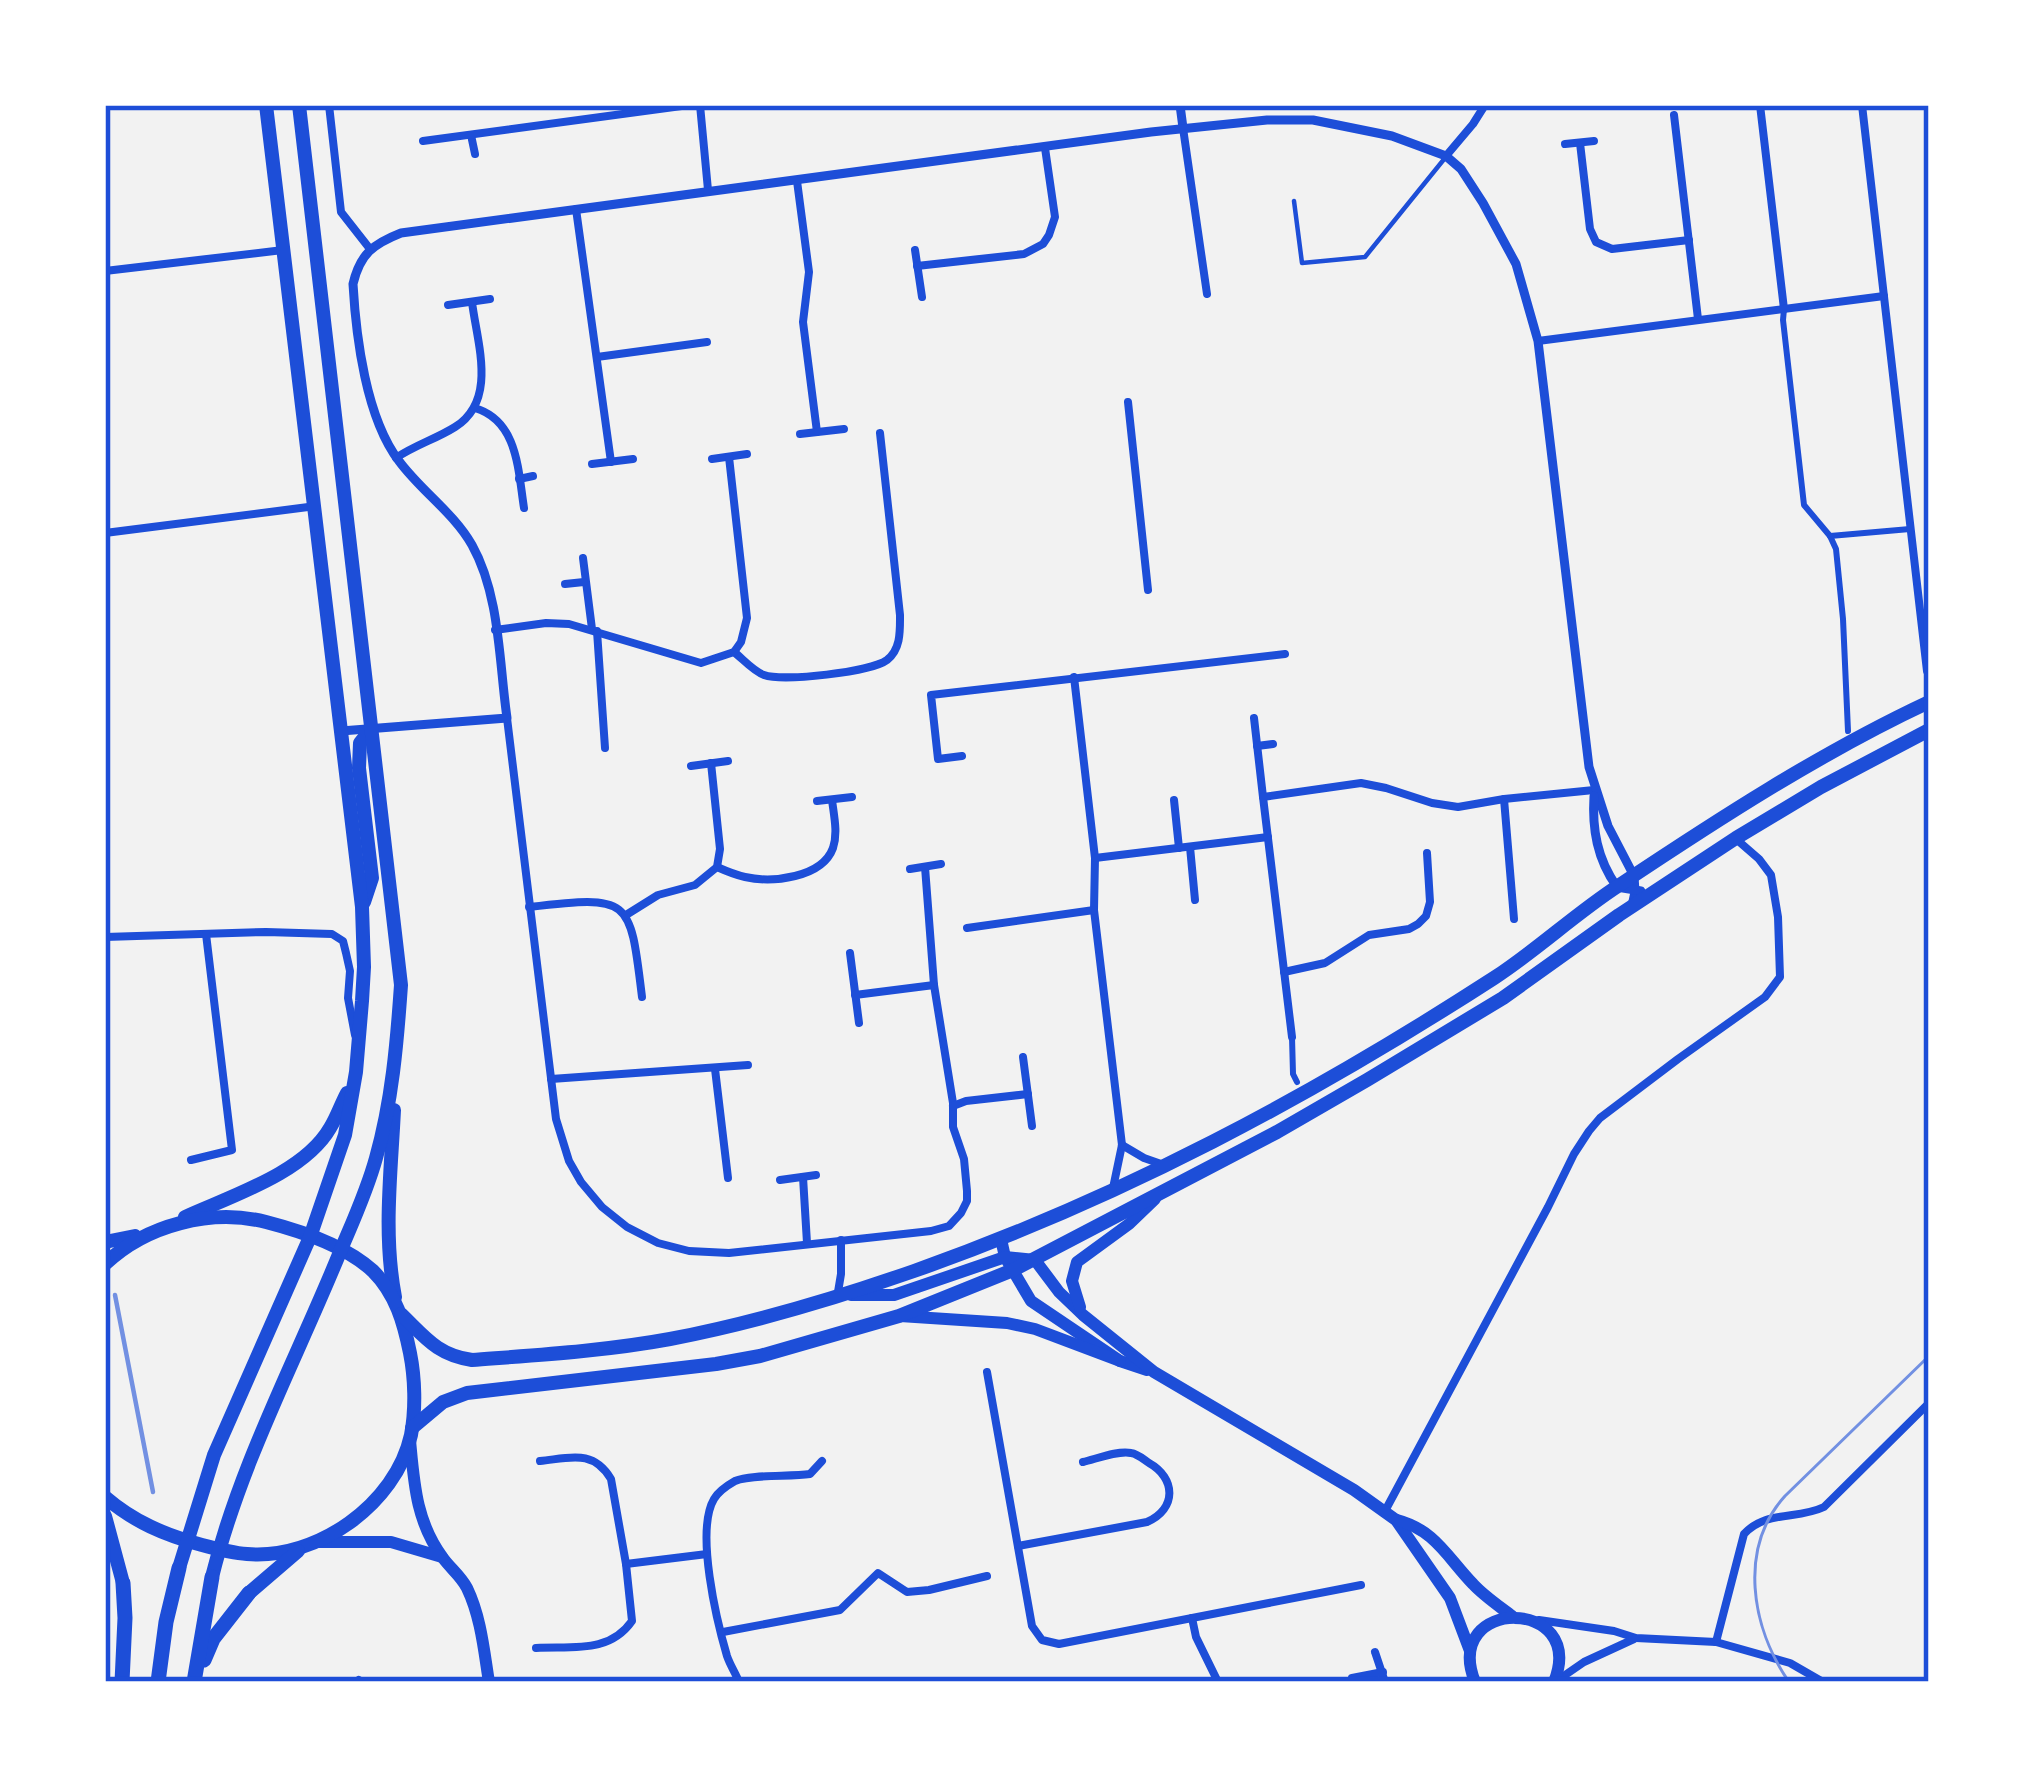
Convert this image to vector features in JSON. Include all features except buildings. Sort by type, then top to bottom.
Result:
[{"type":"highway","points":[[158,1682],[179,1568],[214,1455],[310,1237],[345,1136],[356,1072],[364,967],[362,907],[266,105]]},
{"type":"highway","points":[[194,1682],[213,1639],[249,1593],[374,1501],[395,1472],[411,1433],[412,1372],[389,1268],[401,985],[298,105]]},
{"type":"highway","points":[[411,1433],[443,1402],[467,1393],[716,1364],[808,1344],[899,1316],[1009,1263],[1035,1260],[1277,1132],[1452,1029],[1534,976],[1699,832],[1929,702]]},
{"type":"highway","points":[[362,907],[372,878],[360,742],[371,729]]},
{"type":"highway","points":[[164,1227],[208,1219],[250,1219],[310,1237],[372,1271],[434,1346],[452,1357],[472,1360],[670,1339],[778,1315],[1000,1240],[1168,1166],[1273,1111],[1461,999],[1535,950],[1617,886],[1634,891],[1661,887],[1821,788],[1929,730]]},
{"type":"highway","points":[[194,1682],[219,1549],[244,1475],[376,1160],[398,1039]]},
{"type":"highway","points":[[105,1242],[164,1227],[284,1171],[329,1131],[356,1072]]},
{"type":"highway","points":[[105,1264],[146,1233]]},
{"type":"highway","points":[[105,1497],[150,1528],[219,1549],[261,1554],[310,1545]]},
{"type":"highway","points":[[105,1516],[123,1582],[122,1682]]},
{"type":"main road","points":[[1083,1315],[1072,1281],[1077,1262],[1165,1190]]},
{"type":"main road","points":[[1000,1240],[1031,1300],[1120,1361]]},
{"type":"main road","points":[[1035,1260],[1083,1315],[1154,1372],[1390,1516],[1430,1534],[1476,1587],[1512,1616]]},
{"type":"main road","points":[[841,1296],[894,1295],[1009,1263]]},
{"type":"main road","points":[[899,1316],[1006,1323],[1154,1372]]},
{"type":"main road","points":[[411,1433],[415,1498],[443,1558],[471,1598],[489,1682]]},
{"type":"main road","points":[[1390,1516],[1450,1598],[1470,1652]]},
{"type":"main road","points":[[310,1545],[391,1542],[443,1558]]},
{"type":"main road","points":[[1475,1682],[1470,1652],[1481,1630],[1512,1616],[1532,1619],[1555,1642],[1559,1664],[1555,1682]]},
{"type":"street","points":[[328,105],[341,212],[370,249]]},
{"type":"street","points":[[423,141],[688,105]]},
{"type":"street","points":[[700,105],[708,190]]},
{"type":"street","points":[[1180,105],[1207,294]]},
{"type":"street","points":[[1446,156],[1485,105]]},
{"type":"street","points":[[1760,105],[1804,506],[1836,549],[1848,730]]},
{"type":"street","points":[[1862,105],[1927,671]]},
{"type":"street","points":[[1674,115],[1675,158],[1698,319]]},
{"type":"street","points":[[925,867],[934,985],[953,1127],[967,1181],[967,1201],[961,1213],[942,1229],[707,1254],[671,1247],[627,1227],[602,1207],[569,1162],[556,1119],[496,630],[485,578],[471,544],[396,458],[380,431],[367,388],[353,284],[357,267],[370,249],[400,233],[1267,119],[1313,120],[1392,136],[1446,156],[1461,169],[1503,238],[1538,341],[1594,790],[1594,826],[1602,866],[1617,886]]},
{"type":"street","points":[[472,135],[476,154]]},
{"type":"street","points":[[1565,144],[1594,141]]},
{"type":"street","points":[[1580,142],[1590,229],[1596,242],[1612,249],[1689,239]]},
{"type":"street","points":[[917,266],[1024,254],[1043,244],[1055,217],[1045,148]]},
{"type":"street","points":[[797,181],[809,272],[803,322],[817,432]]},
{"type":"street","points":[[577,209],[611,462]]},
{"type":"street","points":[[105,272],[285,250]]},
{"type":"street","points":[[915,250],[922,297]]},
{"type":"street","points":[[1538,341],[1884,296]]},
{"type":"street","points":[[448,305],[490,299]]},
{"type":"street","points":[[396,458],[457,426],[475,408],[482,380],[472,302]]},
{"type":"street","points":[[597,357],[707,342]]},
{"type":"street","points":[[1127,402],[1148,590]]},
{"type":"street","points":[[475,408],[496,419],[509,435],[524,508]]},
{"type":"street","points":[[800,434],[844,429]]},
{"type":"street","points":[[734,652],[761,675],[781,678],[866,668],[892,655],[900,615],[880,433]]},
{"type":"street","points":[[712,459],[747,454]]},
{"type":"street","points":[[496,630],[569,624],[693,662],[709,662],[734,652],[747,616],[729,457]]},
{"type":"street","points":[[592,464],[633,459]]},
{"type":"street","points":[[519,478],[533,476]]},
{"type":"street","points":[[105,533],[316,506]]},
{"type":"street","points":[[1830,536],[1911,529]]},
{"type":"street","points":[[583,558],[604,748]]},
{"type":"street","points":[[565,584],[584,582]]},
{"type":"street","points":[[962,756],[938,759],[931,695],[1285,654]]},
{"type":"street","points":[[1074,677],[1095,858],[1094,910],[1122,1145],[1112,1192]]},
{"type":"street","points":[[341,731],[506,718]]},
{"type":"street","points":[[1254,718],[1297,1082]]},
{"type":"street","points":[[1257,746],[1273,744]]},
{"type":"street","points":[[691,766],[728,761]]},
{"type":"street","points":[[626,915],[658,895],[695,885],[717,867],[720,849],[711,763]]},
{"type":"street","points":[[1263,797],[1361,783],[1458,807],[1594,790]]},
{"type":"street","points":[[1594,790],[1634,891]]},
{"type":"street","points":[[817,802],[852,797]]},
{"type":"street","points":[[1504,799],[1514,919]]},
{"type":"street","points":[[717,867],[751,878],[813,870],[826,862],[833,847],[832,800]]},
{"type":"street","points":[[1174,800],[1195,900]]},
{"type":"street","points":[[1095,858],[1268,837]]},
{"type":"street","points":[[1390,1516],[1589,1131],[1600,1118],[1754,1005],[1780,976],[1771,875],[1736,838]]},
{"type":"street","points":[[1284,972],[1325,964],[1369,935],[1418,924],[1430,902],[1426,853]]},
{"type":"street","points":[[910,868],[941,865]]},
{"type":"street","points":[[530,907],[591,900],[610,904],[626,915],[634,934],[642,997]]},
{"type":"street","points":[[967,928],[1094,910]]},
{"type":"street","points":[[191,1160],[232,1150],[206,934]]},
{"type":"street","points":[[105,938],[332,934],[343,941],[350,971],[351,1020],[358,1042]]},
{"type":"street","points":[[850,953],[859,1023]]},
{"type":"street","points":[[855,994],[934,985]]},
{"type":"street","points":[[1023,1058],[1032,1126]]},
{"type":"street","points":[[551,1079],[748,1065]]},
{"type":"street","points":[[716,1069],[728,1178]]},
{"type":"street","points":[[953,1106],[1028,1094]]},
{"type":"street","points":[[1122,1145],[1168,1166]]},
{"type":"street","points":[[780,1180],[816,1175]]},
{"type":"street","points":[[802,1177],[807,1244]]},
{"type":"street","points":[[841,1240],[841,1296]]},
{"type":"street","points":[[987,1372],[1032,1626],[1042,1640],[1059,1644],[1360,1585]]},
{"type":"street","points":[[1716,1642],[1744,1534],[1768,1518],[1824,1507],[1929,1403]]},
{"type":"street","points":[[1018,1546],[1147,1522],[1167,1507],[1166,1476],[1131,1453],[1083,1462]]},
{"type":"street","points":[[536,1648],[598,1646],[626,1630],[632,1621],[607,1472],[587,1458],[540,1461]]},
{"type":"street","points":[[739,1682],[728,1660],[709,1578],[712,1501],[746,1477],[810,1474],[822,1461]]},
{"type":"street","points":[[626,1564],[707,1554]]},
{"type":"street","points":[[723,1632],[840,1610],[878,1573],[908,1592],[987,1576]]},
{"type":"street","points":[[1192,1618],[1218,1682]]},
{"type":"street","points":[[1532,1619],[1636,1638],[1716,1642],[1790,1663],[1823,1682]]},
{"type":"street","points":[[1555,1682],[1584,1662],[1636,1638]]},
{"type":"street","points":[[1352,1678],[1384,1677],[1375,1652]]},
{"type":"lane","points":[[1294,202],[1302,263],[1365,257],[1446,156]]},
{"type":"tram line","points":[[1789,1682],[1759,1613],[1755,1588],[1760,1539],[1785,1496],[1929,1356]]},
{"type":"railway","points":[[115,1295],[153,1492]]}]
